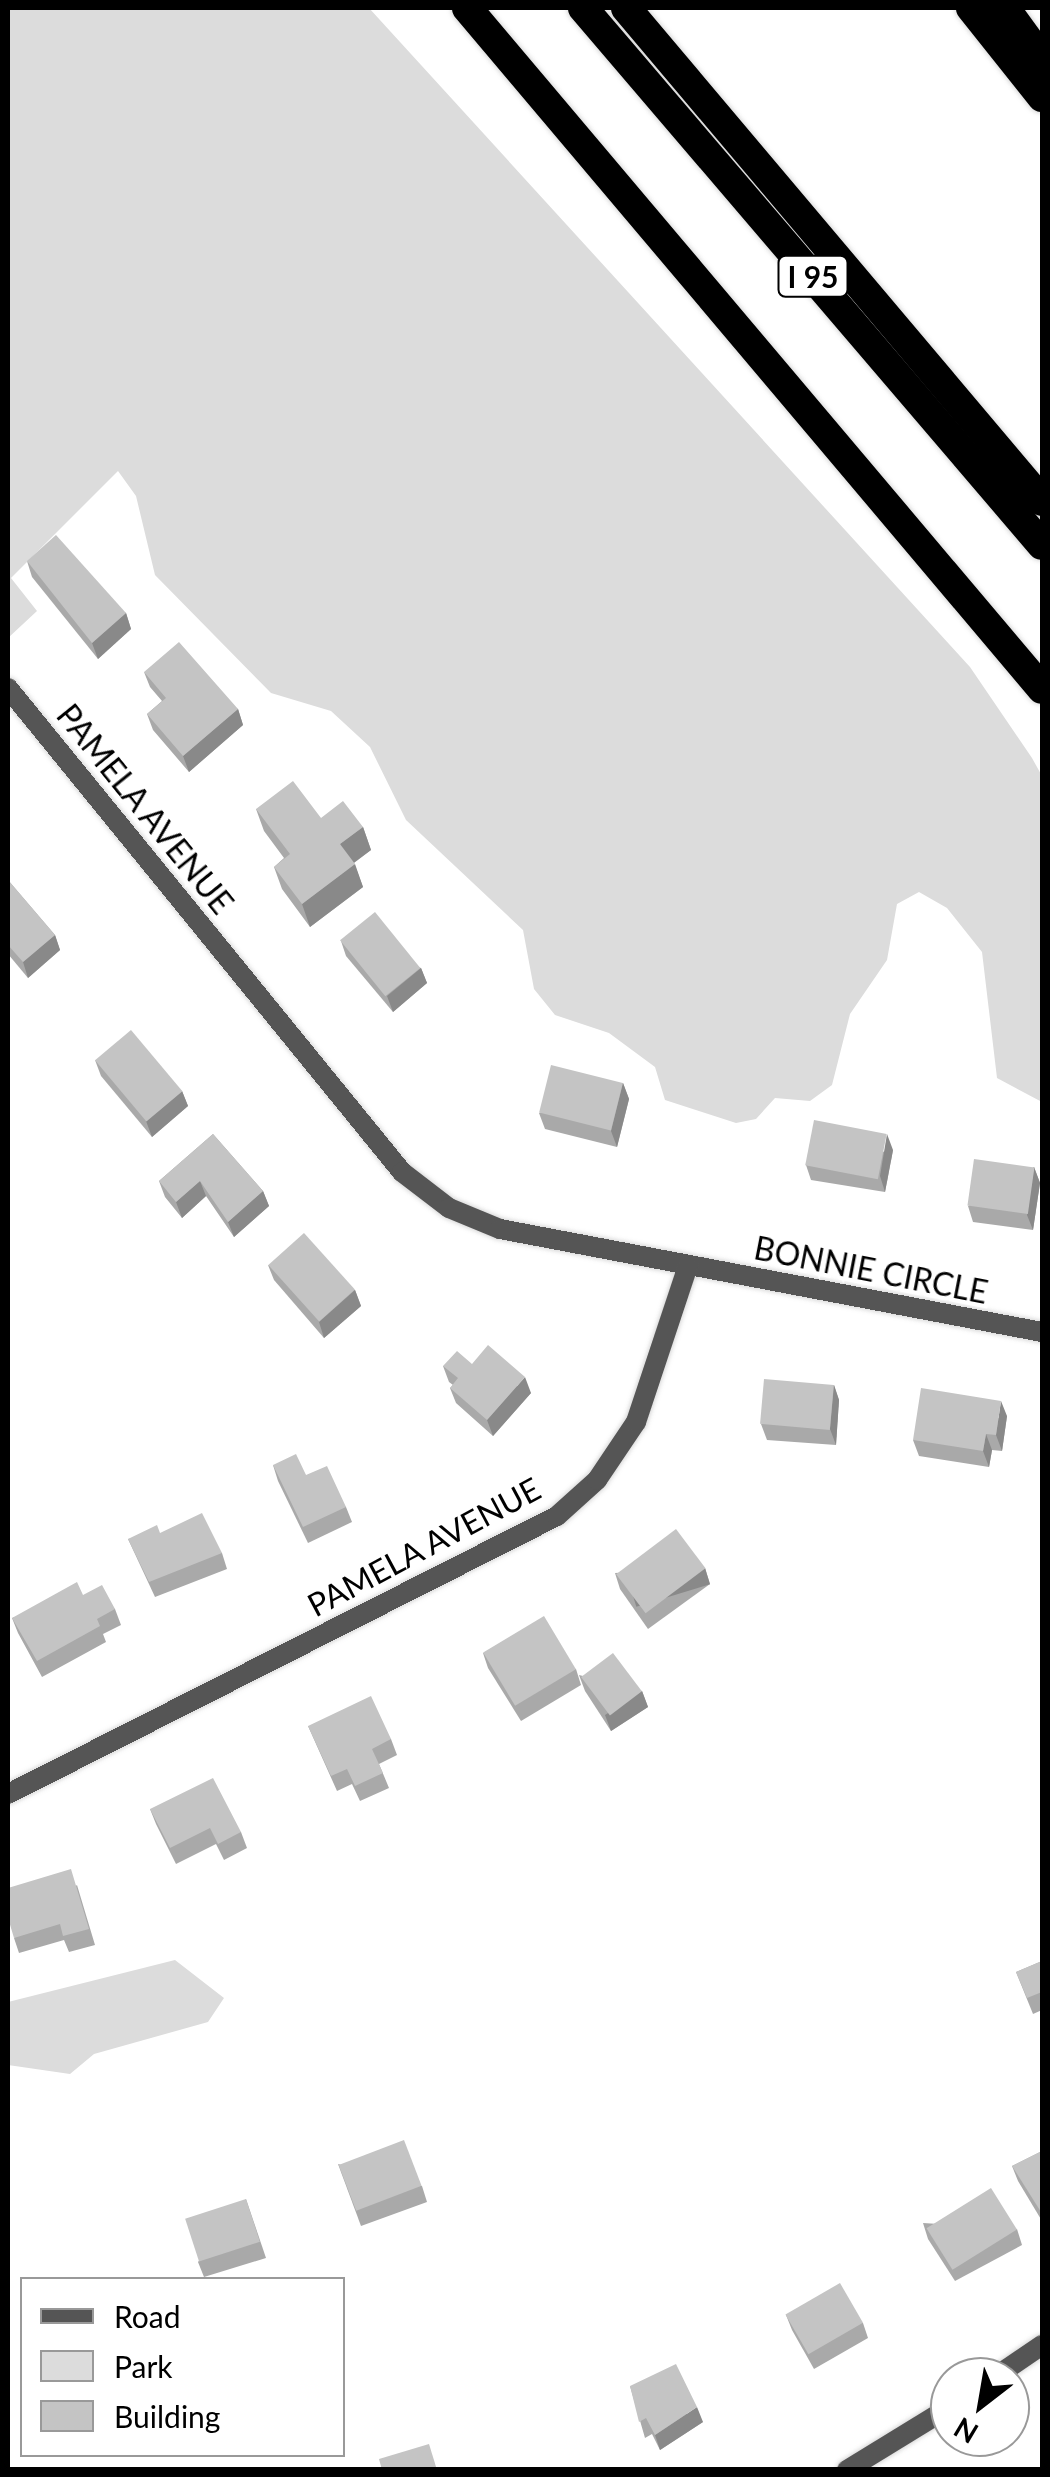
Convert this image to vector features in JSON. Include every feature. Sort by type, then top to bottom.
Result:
[{"type":"highway","points":[[467,8],[1042,690]]},
{"type":"highway","name":"I 95","points":[[582,8],[1042,545]]},
{"type":"highway","points":[[626,8],[1042,501]]},
{"type":"highway","points":[[970,8],[1042,97]]},
{"type":"highway","points":[[1006,8],[1042,59]]},
{"type":"street","name":"PAMELA AVENUE","points":[[8,688],[16,715],[402,1172],[449,1208],[500,1229],[688,1266],[636,1422],[597,1480],[556,1516],[8,1794]]},
{"type":"street","name":"BONNIE CIRCLE","points":[[688,1266],[1042,1332]]},
{"type":"street","points":[[847,2470],[930,2420]]},
{"type":"green space","points":[[8,8],[369,8],[970,667],[1032,758],[1042,776],[1042,1102],[997,1078],[982,952],[947,908],[919,892],[897,904],[887,960],[850,1014],[832,1085],[810,1101],[775,1098],[756,1119],[736,1123],[665,1100],[655,1067],[609,1033],[555,1015],[534,989],[523,930],[406,820],[370,747],[331,711],[271,693],[155,575],[136,496],[118,471],[11,578],[37,611],[8,638]]},
{"type":"green space","points":[[175,1960],[224,1998],[208,2022],[94,2054],[70,2074],[8,2065],[8,2002]]},
{"type":"building","points":[[56,535],[126,613],[92,643],[27,561]]},
{"type":"building","points":[[179,642],[238,709],[183,756],[147,714],[166,698],[144,672]]},
{"type":"building","points":[[293,781],[321,818],[343,801],[363,827],[340,844],[355,864],[302,904],[274,867],[290,854],[256,809]]},
{"type":"building","points":[[8,880],[55,935],[23,962],[8,945]]},
{"type":"building","points":[[375,912],[420,968],[385,996],[340,940]]},
{"type":"building","points":[[131,1030],[182,1091],[146,1121],[95,1060]]},
{"type":"building","points":[[551,1065],[623,1083],[611,1130],[539,1113]]},
{"type":"building","points":[[814,1120],[887,1134],[878,1179],[805,1165]]},
{"type":"building","points":[[213,1134],[263,1191],[228,1222],[200,1181],[176,1202],[159,1181]]},
{"type":"building","points":[[974,1159],[1034,1167],[1028,1214],[967,1206]]},
{"type":"building","points":[[304,1233],[355,1289],[319,1322],[268,1265]]},
{"type":"building","points":[[488,1345],[525,1377],[487,1420],[450,1388],[458,1378],[443,1366],[457,1351],[472,1364]]},
{"type":"building","points":[[764,1379],[834,1385],[830,1430],[760,1424]]},
{"type":"building","points":[[921,1388],[1001,1401],[996,1435],[986,1434],[983,1451],[913,1440]]},
{"type":"building","points":[[296,1454],[306,1475],[327,1466],[346,1507],[303,1527],[273,1465]]},
{"type":"building","points":[[202,1513],[222,1553],[149,1582],[128,1539],[157,1525],[160,1533]]},
{"type":"building","points":[[676,1529],[705,1568],[646,1613],[616,1574]]},
{"type":"building","points":[[77,1582],[83,1595],[102,1585],[115,1609],[97,1619],[100,1626],[37,1661],[12,1618]]},
{"type":"building","points":[[544,1616],[576,1669],[515,1706],[483,1653]]},
{"type":"building","points":[[613,1653],[642,1691],[610,1715],[581,1677]]},
{"type":"building","points":[[371,1696],[391,1739],[372,1749],[383,1773],[355,1786],[347,1769],[331,1776],[308,1726]]},
{"type":"building","points":[[213,1778],[241,1832],[218,1844],[210,1828],[170,1848],[150,1809]]},
{"type":"building","points":[[71,1869],[89,1929],[63,1936],[60,1924],[14,1938],[8,1918],[8,1888]]},
{"type":"building","points":[[1042,1961],[1042,1992],[1027,1998],[1016,1972]]},
{"type":"building","points":[[404,2140],[422,2186],[356,2211],[339,2165]]},
{"type":"building","points":[[1042,2151],[1042,2211],[1041,2212],[1012,2166]]},
{"type":"building","points":[[991,2188],[1017,2230],[953,2270],[927,2228]]},
{"type":"building","points":[[246,2199],[260,2242],[199,2262],[185,2219]]},
{"type":"building","points":[[840,2283],[863,2323],[808,2354],[785,2314]]},
{"type":"building","points":[[676,2364],[697,2407],[655,2435],[646,2418],[639,2422],[630,2386]]},
{"type":"building","points":[[429,2444],[437,2470],[382,2470],[379,2459]]}]
